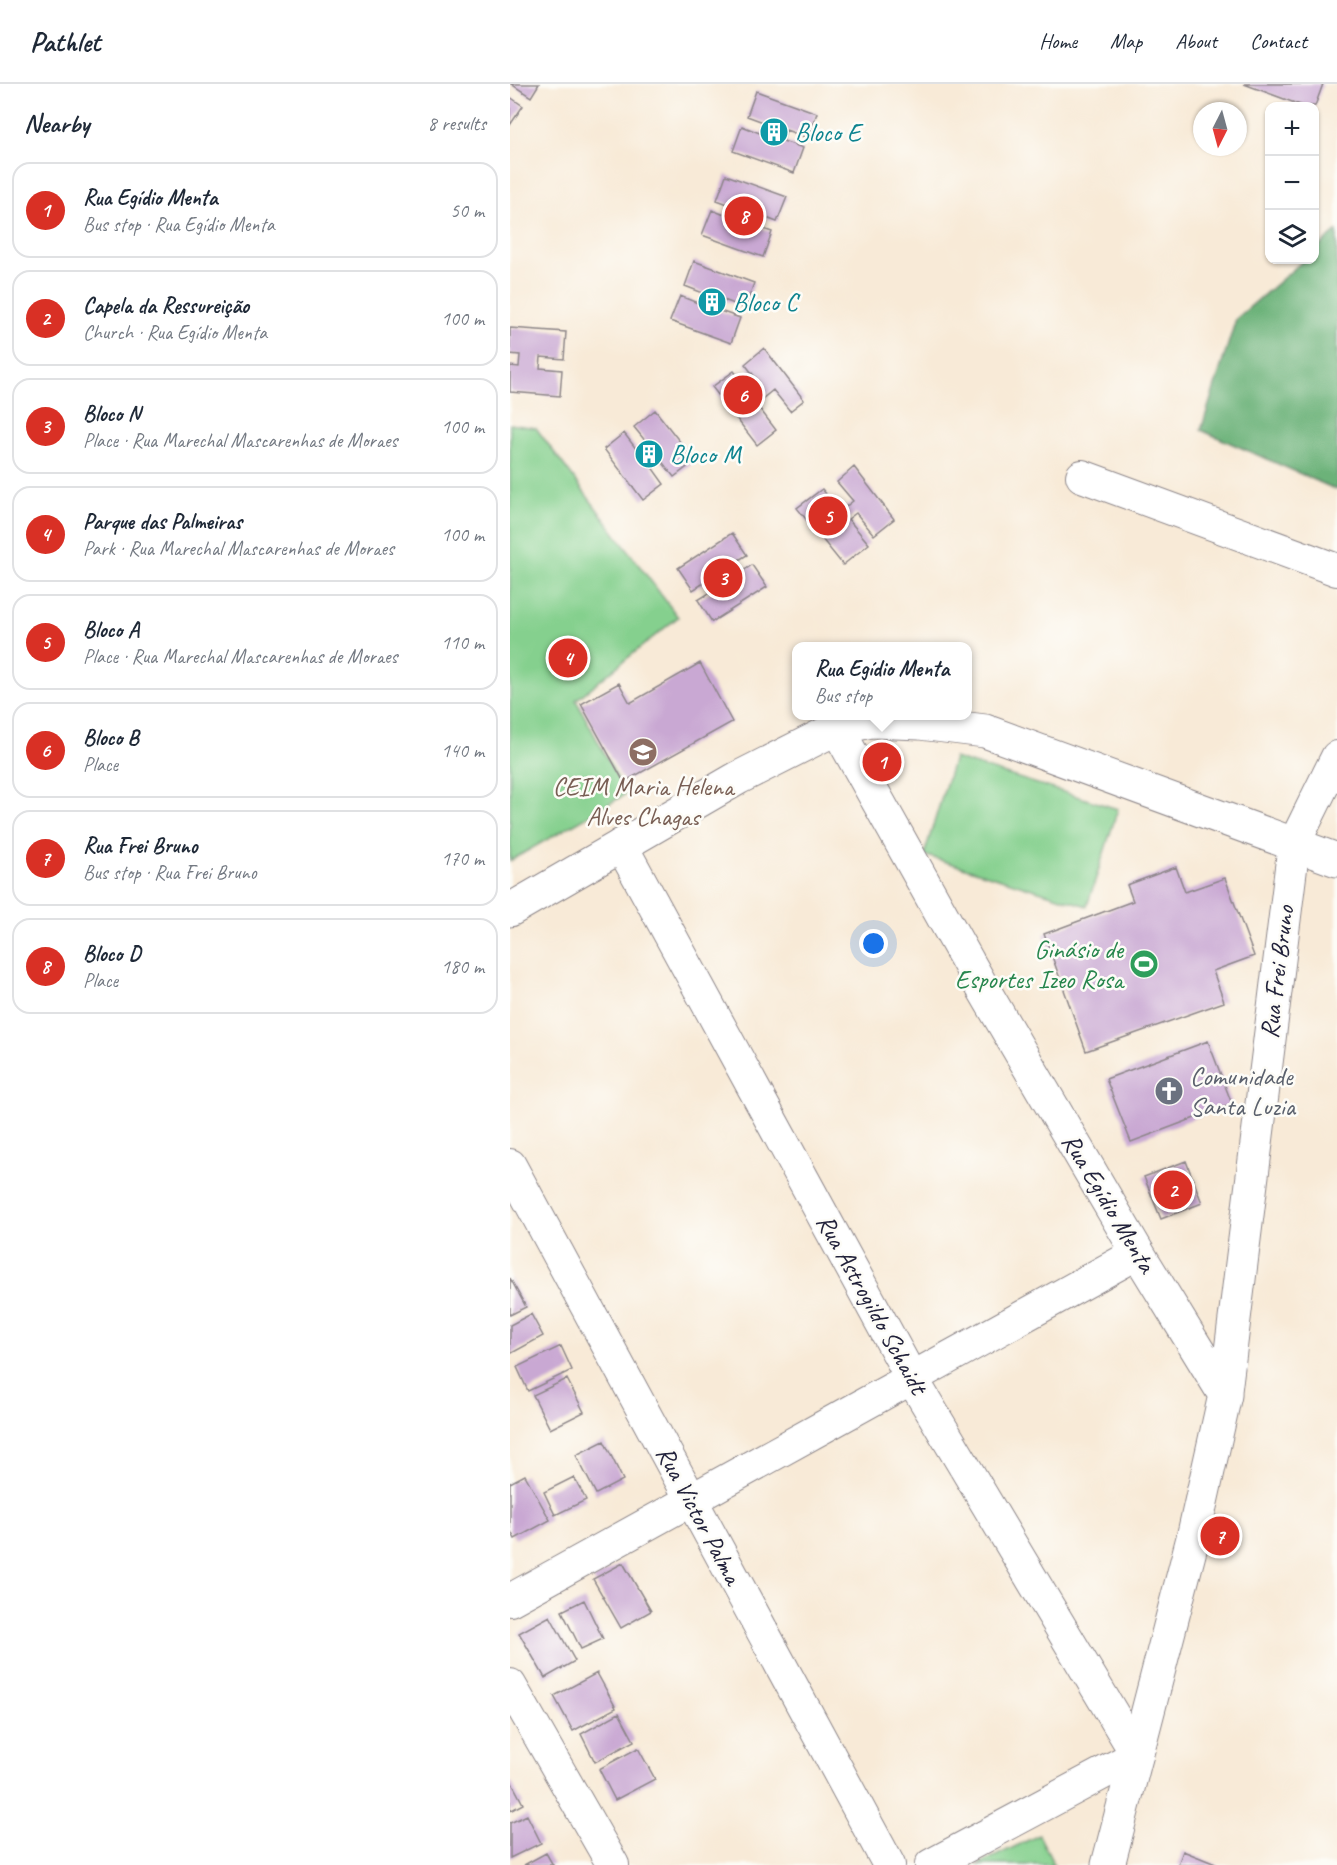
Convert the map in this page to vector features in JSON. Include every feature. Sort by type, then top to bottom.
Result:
[{"type":"street","points":[[1082,476],[1337,570]]},
{"type":"street","points":[[510,910],[738,778],[837,728],[871,721],[920,723],[986,731],[1337,860]]},
{"type":"street","name":"Rua Egídio Menta","points":[[837,728],[981,985],[1138,1253],[1225,1395]]},
{"type":"street","name":"Rua Frei Bruno","points":[[1108,1865],[1193,1538],[1225,1395],[1294,844],[1337,757]]},
{"type":"street","name":"Rua Astrogildo Schaidt","points":[[621,845],[911,1377],[1137,1755]]},
{"type":"street","name":"Rua Victor Palma","points":[[510,1166],[888,1865]]},
{"type":"street","points":[[510,1600],[692,1502],[911,1377],[1138,1253]]},
{"type":"street","points":[[510,1685],[613,1865]]},
{"type":"street","points":[[931,1865],[1137,1755]]},
{"type":"green space","points":[[1337,231],[1337,490],[1201,430],[1236,319],[1299,264],[1319,264],[1319,247]]},
{"type":"green space","points":[[510,424],[536,428],[678,617],[576,700],[626,794],[510,861]]},
{"type":"green space","points":[[954,758],[1118,809],[1087,906],[924,855]]},
{"type":"green space","points":[[1039,1835],[1054,1865],[977,1865]]},
{"type":"building","points":[[511,84],[539,84],[531,97]]},
{"type":"building","points":[[1244,84],[1323,84],[1316,102],[1292,102]]},
{"type":"building","name":"Bloco E","points":[[756,91],[817,113],[808,138],[786,130],[783,141],[803,148],[794,173],[733,151],[742,126],[762,134],[766,123],[747,116]]},
{"type":"building","points":[[510,97],[523,106],[510,125]]},
{"type":"building","points":[[726,175],[787,197],[777,222],[756,214],[752,225],[772,232],[763,257],[702,235],[712,210],[732,218],[736,207],[717,200]]},
{"type":"building","name":"Bloco C","points":[[694,261],[754,283],[745,308],[724,300],[720,311],[740,318],[731,343],[670,321],[680,296],[700,304],[703,293],[685,286]]},
{"type":"building","points":[[510,328],[566,332],[564,359],[541,357],[540,368],[562,370],[560,396],[510,392],[510,366],[519,367],[520,355],[510,354]]},
{"type":"building","points":[[764,348],[804,400],[790,411],[773,390],[756,404],[776,430],[757,445],[712,387],[734,371],[748,389],[758,381],[745,364]]},
{"type":"building","name":"Bloco M","points":[[655,410],[695,461],[674,477],[660,459],[651,466],[664,484],[643,500],[604,449],[624,433],[637,450],[647,443],[634,427]]},
{"type":"building","points":[[854,467],[894,519],[874,535],[856,513],[848,519],[869,544],[843,565],[797,508],[822,489],[840,511],[853,501],[837,482]]},
{"type":"building","points":[[732,533],[747,555],[727,567],[734,577],[752,565],[767,587],[712,622],[698,600],[716,589],[710,579],[693,590],[678,568]]},
{"type":"building","name":"CEIM Maria Helena Alves Chagas","points":[[700,663],[732,722],[624,782],[581,704],[619,683],[630,703]]},
{"type":"building","name":"Ginásio de Esportes Izeo Rosa","points":[[1176,867],[1185,892],[1225,878],[1254,956],[1213,971],[1224,1002],[1086,1051],[1044,934],[1133,901],[1127,885]]},
{"type":"building","name":"Comunidade Santa Luzia","points":[[1208,1041],[1232,1104],[1131,1142],[1106,1079]]},
{"type":"building","points":[[1186,1161],[1202,1203],[1161,1219],[1144,1177]]},
{"type":"building","points":[[510,1278],[526,1307],[510,1315]]},
{"type":"building","points":[[531,1314],[543,1336],[510,1354],[510,1325]]},
{"type":"building","points":[[561,1346],[572,1370],[528,1391],[517,1367]]},
{"type":"building","points":[[567,1379],[584,1412],[550,1429],[533,1395]]},
{"type":"building","points":[[604,1441],[623,1480],[596,1494],[576,1455]]},
{"type":"building","points":[[525,1475],[550,1520],[515,1539],[510,1530],[510,1483]]},
{"type":"building","points":[[574,1477],[586,1500],[555,1515],[544,1492]]},
{"type":"building","points":[[623,1563],[651,1611],[621,1628],[593,1579]]},
{"type":"building","points":[[584,1600],[603,1639],[581,1649],[562,1611]]},
{"type":"building","points":[[550,1616],[575,1661],[545,1678],[519,1633]]},
{"type":"building","points":[[597,1673],[616,1708],[573,1731],[554,1696]]},
{"type":"building","points":[[619,1713],[634,1741],[595,1762],[581,1734]]},
{"type":"building","points":[[638,1748],[655,1779],[615,1800],[599,1769]]},
{"type":"building","points":[[510,1779],[523,1804],[510,1811]]},
{"type":"building","points":[[527,1815],[541,1843],[510,1858],[510,1823]]},
{"type":"building","points":[[1183,1851],[1218,1865],[1178,1865]]},
{"type":"building","points":[[546,1853],[553,1865],[524,1865]]},
{"type":"place","name":"Bloco E","points":[[774,132]]},
{"type":"place","name":"Bloco D","points":[[744,216]]},
{"type":"place","name":"Bloco C","points":[[712,302]]},
{"type":"place","name":"Bloco B","points":[[743,395]]},
{"type":"place","name":"Bloco M","points":[[649,454]]},
{"type":"place","name":"Bloco A","points":[[828,516]]},
{"type":"place","name":"Bloco N","points":[[723,578]]},
{"type":"place","name":"Parque das Palmeiras","points":[[568,658]]},
{"type":"place","name":"CEIM Maria Helena Alves Chagas","points":[[643,752]]},
{"type":"place","name":"Rua Egídio Menta","points":[[882,762]]},
{"type":"place","name":"Ginásio de Esportes Izeo Rosa","points":[[1144,964]]},
{"type":"place","name":"Comunidade Santa Luzia","points":[[1169,1091]]},
{"type":"place","name":"Capela da Ressureição","points":[[1173,1190]]},
{"type":"place","name":"Rua Frei Bruno","points":[[1220,1536]]}]
